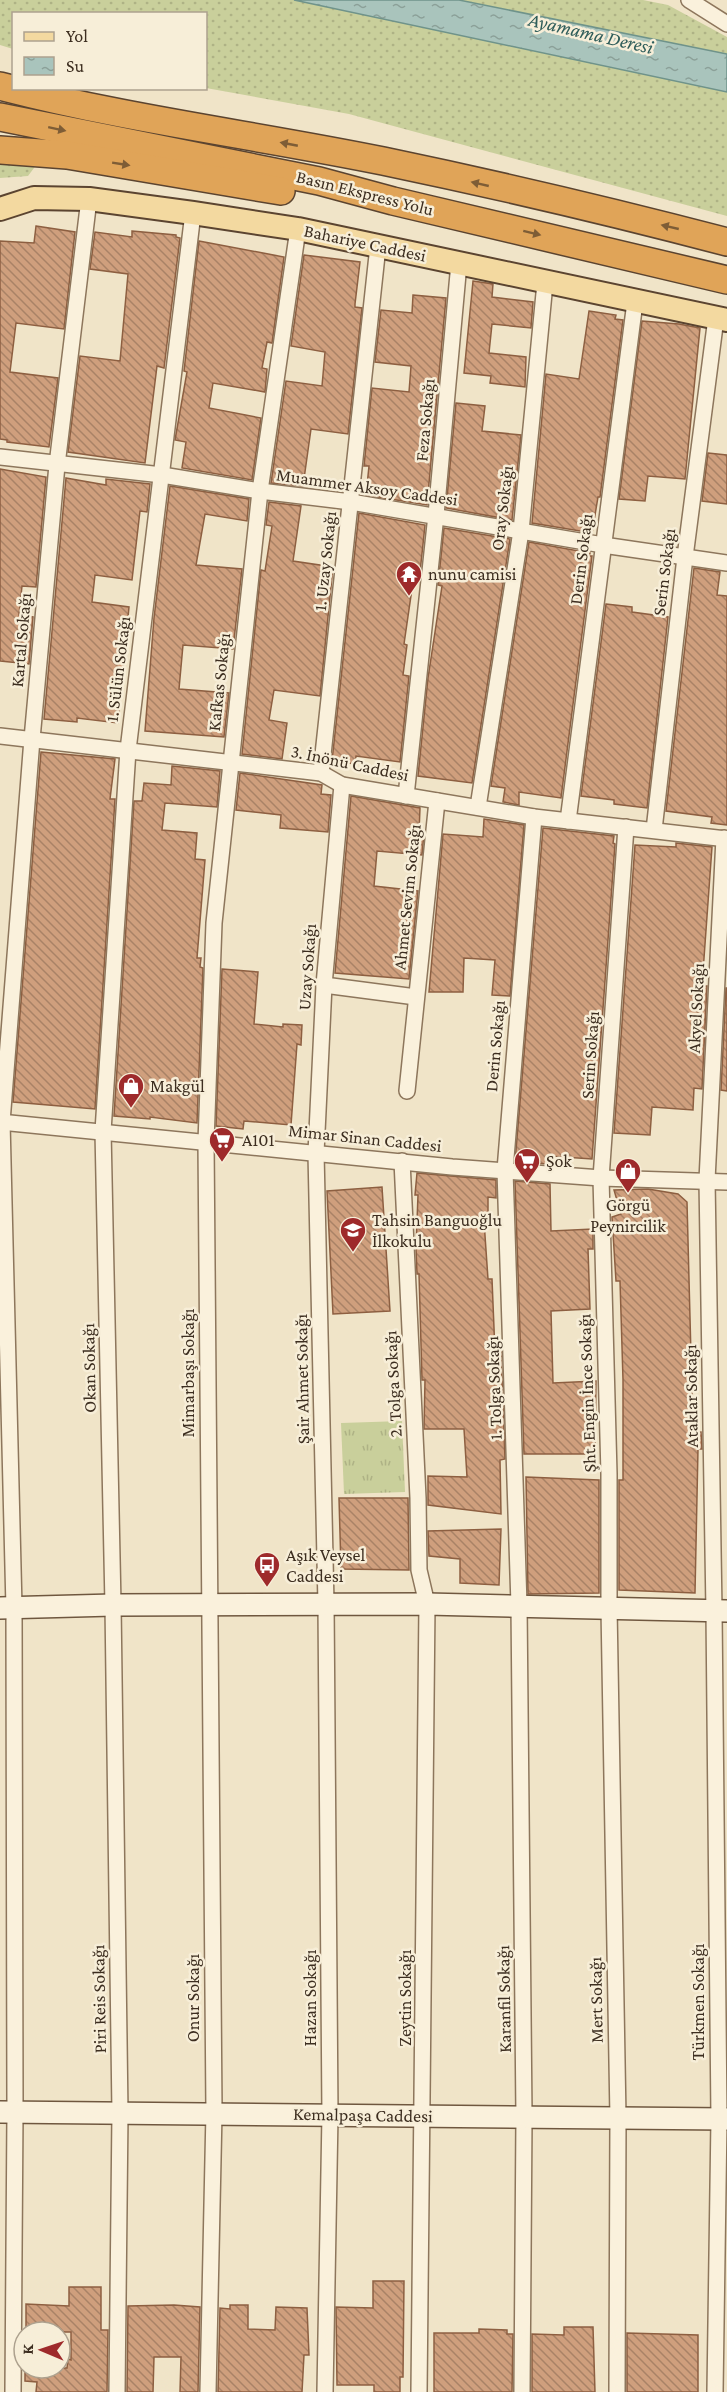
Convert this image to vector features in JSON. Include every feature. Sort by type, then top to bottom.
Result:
[{"type":"highway","name":"Basın Ekspress Yolu","points":[[17,90],[125,115],[192,125],[383,161],[727,242]]},
{"type":"highway","points":[[92,90],[135,101],[192,125]]},
{"type":"highway","name":"Basın Ekspress Yolu","points":[[0,117],[294,176],[727,280]]},
{"type":"highway","points":[[0,150],[67,155],[343,201],[370,203],[393,201]]},
{"type":"main road","points":[[0,195],[34,198]]},
{"type":"main road","name":"Bahariye Caddesi","points":[[0,209],[34,198],[89,199],[194,213],[298,229],[721,319]]},
{"type":"main road","points":[[7,1608],[210,1604],[427,1604],[721,1611]]},
{"type":"main road","name":"Kemalpaşa Caddesi","points":[[8,2112],[214,2112],[723,2119]]},
{"type":"street","points":[[689,0],[727,24]]},
{"type":"street","name":"Kartal Sokağı","points":[[13,2392],[8,2112],[7,1608],[1,1122],[57,465],[89,199]]},
{"type":"street","name":"1. Sülün Sokağı","points":[[103,1131],[128,750],[194,213]]},
{"type":"street","name":"Kafkas Sokağı","points":[[206,1142],[214,923],[230,762],[260,491],[298,229]]},
{"type":"street","name":"1. Uzay Sokağı","points":[[321,773],[378,246]]},
{"type":"street","name":"Feza Sokağı","points":[[406,796],[436,515],[459,263]]},
{"type":"street","name":"Oray Sokağı","points":[[478,807],[521,531],[545,283]]},
{"type":"street","name":"Derin Sokağı","points":[[568,821],[635,302]]},
{"type":"street","name":"Serin Sokağı","points":[[654,830],[685,557],[721,319]]},
{"type":"street","name":"Muammer Aksoy Caddesi","points":[[0,457],[162,475],[260,491],[351,502],[603,545],[727,563]]},
{"type":"street","name":"3. İnönü Caddesi","points":[[0,736],[321,773],[342,785],[534,817],[726,839]]},
{"type":"street","name":"Uzay Sokağı","points":[[316,1152],[324,985],[342,785]]},
{"type":"street","name":"Ahmet Sevim Sokağı","points":[[408,1091],[437,801]]},
{"type":"street","name":"Derin Sokağı","points":[[505,1170],[534,817]]},
{"type":"street","name":"Serin Sokağı","points":[[601,1178],[626,827]]},
{"type":"street","name":"Akyel Sokağı","points":[[706,1180],[726,839]]},
{"type":"street","name":"Ahmet Sevim Sokağı","points":[[324,985],[416,998]]},
{"type":"street","name":"Mimar Sinan Caddesi","points":[[1,1122],[601,1178],[727,1182]]},
{"type":"street","name":"Okan Sokağı","points":[[103,1131],[113,1605]]},
{"type":"street","name":"Mimarbaşı Sokağı","points":[[206,1142],[210,1604]]},
{"type":"street","name":"Şair Ahmet Sokağı","points":[[316,1152],[326,1604]]},
{"type":"street","name":"2. Tolga Sokağı","points":[[402,1161],[417,1486],[418,1570],[427,1604]]},
{"type":"street","name":"1. Tolga Sokağı","points":[[505,1170],[519,1605]]},
{"type":"street","name":"Şht. Engin İnce Sokağı","points":[[601,1178],[609,1474],[609,1608]]},
{"type":"street","name":"Ataklar Sokağı","points":[[706,1180],[721,1611]]},
{"type":"street","name":"Onur Sokağı","points":[[208,2392],[214,2112],[210,1604]]},
{"type":"street","name":"Hazan Sokağı","points":[[326,1604],[330,2115],[326,2392]]},
{"type":"street","name":"Zeytin Sokağı","points":[[419,2392],[427,1604]]},
{"type":"street","name":"Piri Reis Sokağı","points":[[113,1605],[120,2113],[117,2392]]},
{"type":"street","name":"Karanfil Sokağı","points":[[519,1605],[524,2117],[522,2392]]},
{"type":"street","name":"Mert Sokağı","points":[[609,1608],[618,2118],[617,2392]]},
{"type":"street","name":"Türkmen Sokağı","points":[[715,2392],[723,2119],[721,1611]]},
{"type":"green space","points":[[0,0],[294,0],[724,90],[727,92],[727,216],[349,114],[207,88],[207,12],[12,12],[12,49],[0,45]]},
{"type":"green space","points":[[459,0],[643,0],[668,5],[727,37],[727,54]]},
{"type":"green space","points":[[0,163],[37,164],[28,176],[0,178]]},
{"type":"green space","points":[[402,1421],[405,1492],[344,1494],[341,1423]]},
{"type":"water","name":"Ayamama Deresi","points":[[294,0],[459,0],[727,54],[727,92]]},
{"type":"building","points":[[36,226],[75,232],[64,329],[16,323],[10,372],[58,378],[49,447],[7,442],[7,440],[0,439],[0,241],[34,243]]},
{"type":"building","points":[[132,231],[176,235],[180,238],[164,368],[157,366],[145,463],[68,452],[80,356],[120,361],[128,274],[90,269],[95,232],[132,237]]},
{"type":"building","points":[[199,241],[284,257],[272,343],[267,342],[262,368],[267,369],[265,392],[213,383],[209,408],[261,418],[252,480],[182,468],[186,442],[175,440],[187,372],[184,371]]},
{"type":"building","points":[[304,255],[360,262],[355,307],[362,308],[348,434],[311,429],[303,486],[271,483],[286,381],[322,386],[325,352],[291,346]]},
{"type":"building","points":[[473,281],[493,284],[492,297],[533,302],[531,328],[492,324],[489,353],[526,357],[525,387],[490,383],[491,376],[464,373]]},
{"type":"building","points":[[413,295],[446,298],[427,505],[366,495],[369,466],[364,466],[372,388],[409,392],[411,366],[375,362],[381,310],[412,313]]},
{"type":"building","points":[[589,311],[616,315],[615,319],[623,320],[600,497],[598,497],[592,533],[532,523],[546,374],[579,379]]},
{"type":"building","points":[[642,321],[700,328],[685,479],[648,476],[645,501],[619,499]]},
{"type":"building","points":[[456,403],[485,406],[482,431],[521,435],[512,520],[446,508]]},
{"type":"building","points":[[708,453],[727,455],[727,504],[702,501]]},
{"type":"building","points":[[0,469],[46,477],[36,587],[22,586],[19,615],[33,617],[29,664],[0,661]]},
{"type":"building","points":[[66,478],[106,485],[106,479],[150,484],[147,512],[140,511],[132,580],[95,575],[92,602],[129,607],[118,723],[77,718],[77,722],[44,719]]},
{"type":"building","points":[[170,486],[249,499],[247,521],[205,514],[196,565],[242,569],[233,649],[183,645],[179,689],[229,693],[224,737],[145,731],[154,618]]},
{"type":"building","points":[[269,502],[301,506],[293,561],[333,567],[320,696],[274,690],[269,720],[287,723],[282,759],[242,754],[261,570],[265,571],[272,526],[266,525]]},
{"type":"building","points":[[359,513],[425,525],[419,582],[413,582],[404,644],[407,645],[403,675],[409,676],[400,762],[356,756],[355,764],[332,761]]},
{"type":"building","points":[[444,528],[510,539],[472,783],[418,776],[428,678],[442,586],[438,585]]},
{"type":"building","points":[[529,542],[590,553],[589,556],[592,556],[561,798],[519,792],[519,805],[503,802],[505,788],[491,786]]},
{"type":"building","points":[[694,568],[720,572],[717,595],[727,596],[727,825],[711,823],[712,817],[666,811]]},
{"type":"building","points":[[606,604],[632,607],[632,612],[668,617],[647,808],[614,804],[614,800],[581,796]]},
{"type":"building","points":[[41,752],[115,759],[110,799],[115,799],[95,1109],[13,1102]]},
{"type":"building","points":[[172,766],[220,771],[217,807],[165,803],[162,830],[197,833],[195,859],[205,860],[197,958],[201,958],[200,967],[203,968],[197,1123],[150,1117],[150,1119],[114,1116],[134,801],[142,801],[144,783],[171,785]]},
{"type":"building","points":[[240,773],[322,785],[321,794],[331,795],[328,832],[280,828],[281,815],[236,810]]},
{"type":"building","points":[[351,796],[420,808],[419,833],[424,833],[422,855],[377,851],[374,886],[418,891],[409,979],[335,973]]},
{"type":"building","points":[[484,819],[524,825],[510,996],[492,995],[495,960],[464,958],[463,992],[429,992],[443,834],[483,837]]},
{"type":"building","points":[[543,828],[614,836],[613,843],[615,844],[592,1159],[549,1156],[549,1164],[515,1162]]},
{"type":"building","points":[[676,843],[712,847],[702,986],[707,986],[702,1089],[694,1088],[693,1110],[652,1107],[650,1135],[614,1133],[635,845],[676,847]]},
{"type":"building","points":[[222,969],[258,972],[254,1024],[283,1027],[283,1024],[302,1025],[301,1045],[297,1044],[291,1125],[244,1121],[243,1129],[216,1126]]},
{"type":"building","points":[[727,988],[727,1091],[721,1090]]},
{"type":"building","points":[[417,1173],[496,1180],[496,1198],[488,1197],[488,1221],[484,1221],[488,1279],[492,1279],[495,1352],[501,1352],[505,1459],[500,1460],[501,1514],[428,1505],[428,1476],[467,1477],[464,1429],[424,1429],[425,1380],[422,1380],[419,1274],[417,1274],[416,1248]]},
{"type":"building","points":[[515,1181],[550,1184],[551,1231],[593,1229],[593,1249],[588,1249],[590,1309],[551,1311],[553,1383],[596,1381],[595,1454],[524,1454]]},
{"type":"building","points":[[382,1187],[390,1311],[333,1314],[327,1191]]},
{"type":"building","points":[[648,1189],[678,1194],[687,1202],[693,1433],[701,1432],[702,1449],[698,1449],[695,1593],[619,1590],[619,1480],[623,1480],[623,1380],[620,1281],[616,1281],[612,1217],[621,1214],[614,1190]]},
{"type":"building","points":[[526,1477],[599,1480],[599,1593],[528,1594]]},
{"type":"building","points":[[339,1498],[408,1498],[409,1570],[341,1569]]},
{"type":"building","points":[[501,1529],[499,1585],[460,1583],[460,1559],[429,1556],[428,1531]]},
{"type":"building","points":[[373,2281],[404,2281],[403,2377],[400,2377],[400,2392],[374,2392],[374,2385],[337,2385],[336,2307],[373,2308]]},
{"type":"building","points":[[69,2287],[101,2287],[101,2330],[108,2330],[107,2392],[36,2392],[37,2382],[25,2381],[72,2380],[72,2320],[26,2320],[26,2304],[69,2306]]},
{"type":"building","points":[[230,2305],[248,2305],[248,2329],[275,2330],[276,2307],[307,2308],[309,2355],[304,2355],[302,2392],[218,2392],[220,2308],[230,2309]]},
{"type":"building","points":[[128,2306],[200,2307],[198,2392],[180,2392],[181,2357],[154,2357],[153,2392],[127,2392]]},
{"type":"building","points":[[564,2327],[593,2327],[595,2392],[532,2392],[532,2334],[564,2335]]},
{"type":"building","points":[[479,2329],[507,2330],[507,2334],[513,2334],[512,2392],[434,2392],[434,2333],[479,2333]]},
{"type":"building","points":[[627,2333],[698,2335],[698,2392],[627,2392]]},
{"type":"place","name":"nunu camisi","points":[[409,597]]},
{"type":"place","name":"Makgül","points":[[131,1109]]},
{"type":"place","name":"A101","points":[[222,1163]]},
{"type":"place","name":"Şok","points":[[527,1184]]},
{"type":"place","name":"Görgü Peynircilik","points":[[628,1194]]},
{"type":"place","name":"Tahsin Banguoğlu İlkokulu","points":[[353,1253]]},
{"type":"place","name":"Aşık Veysel Caddesi","points":[[267,1588]]}]
